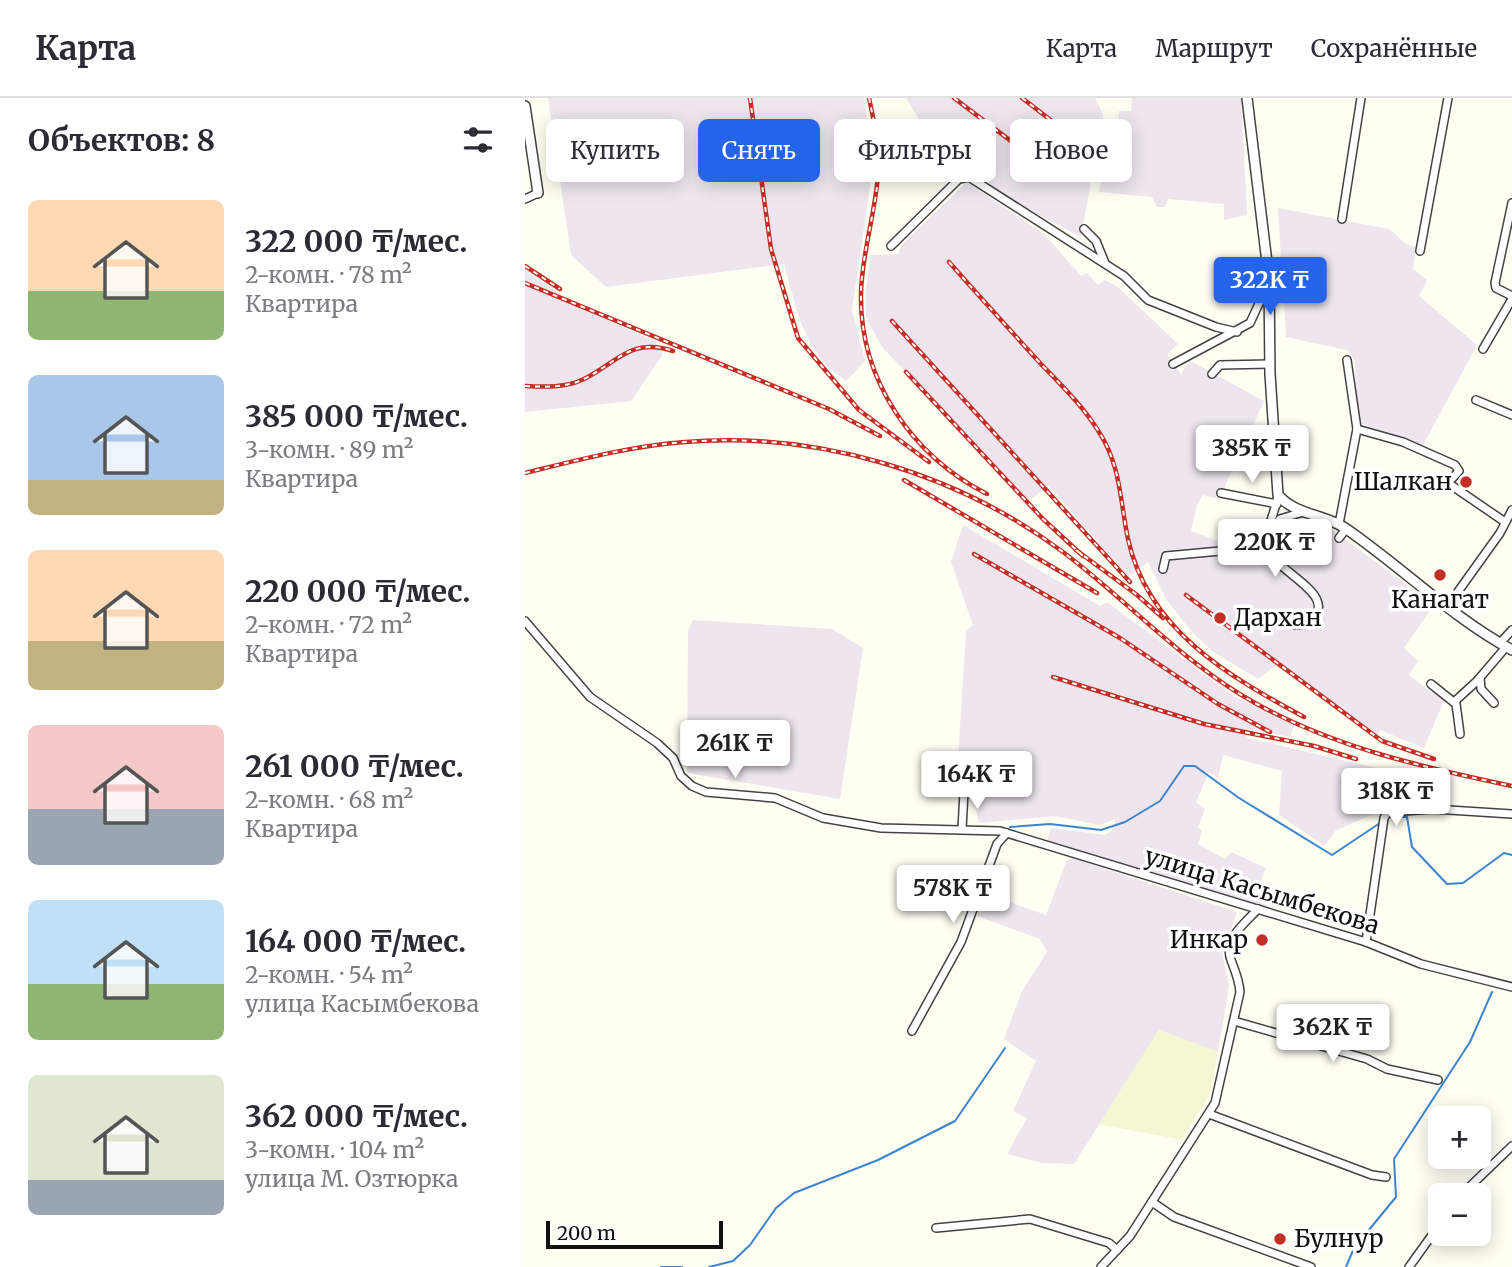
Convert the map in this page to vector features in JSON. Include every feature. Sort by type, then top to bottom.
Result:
[{"type":"street","points":[[1247,98],[1269,279],[1277,500],[1267,546],[1271,555],[1305,585],[1319,604],[1316,614],[1307,624],[1296,625],[1288,620]]},
{"type":"street","points":[[1342,219],[1361,98]]},
{"type":"street","points":[[1420,251],[1448,98]]},
{"type":"street","points":[[525,106],[538,193],[525,199]]},
{"type":"street","points":[[891,246],[960,179],[968,177],[1105,263],[1124,276],[1148,300],[1237,332]]},
{"type":"street","points":[[1483,349],[1512,297],[1496,288],[1495,283],[1512,203]]},
{"type":"street","points":[[1084,229],[1096,241],[1105,263]]},
{"type":"street","points":[[1173,364],[1250,323],[1269,279]]},
{"type":"street","points":[[1339,538],[1357,429],[1347,360]]},
{"type":"street","points":[[1212,374],[1220,365],[1270,364]]},
{"type":"street","points":[[1476,400],[1512,415]]},
{"type":"street","points":[[1357,429],[1403,442],[1455,465],[1459,471],[1448,483],[1504,522]]},
{"type":"street","points":[[1221,493],[1277,500],[1343,526],[1447,607],[1506,647]]},
{"type":"street","points":[[1447,607],[1512,510]]},
{"type":"street","points":[[1163,569],[1166,556],[1242,549],[1270,532],[1280,519],[1304,511]]},
{"type":"street","name":"улица Касымбекова","points":[[525,621],[590,696],[657,743],[673,758],[681,776],[692,786],[706,792],[775,798],[823,818],[848,824],[881,828],[1004,832],[1366,942],[1422,964],[1512,987]]},
{"type":"street","points":[[1454,702],[1506,647],[1512,630]]},
{"type":"street","points":[[1479,678],[1481,689],[1494,703]]},
{"type":"street","points":[[1431,684],[1454,702],[1460,734]]},
{"type":"street","points":[[962,829],[964,792]]},
{"type":"street","points":[[1366,942],[1384,818],[1388,812],[1433,809],[1512,814]]},
{"type":"street","points":[[912,1031],[961,942],[997,844],[1004,832]]},
{"type":"street","points":[[1101,1267],[1130,1236],[1209,1114],[1220,1091],[1240,992],[1239,977],[1229,957],[1230,946],[1236,931],[1258,909]]},
{"type":"street","points":[[1234,1021],[1367,1059],[1387,1069],[1437,1080]]},
{"type":"street","points":[[1209,1114],[1372,1175],[1386,1177]]},
{"type":"street","points":[[1473,1183],[1512,1146]]},
{"type":"street","points":[[1152,1202],[1174,1217],[1311,1267]]},
{"type":"street","points":[[936,1228],[1030,1219],[1109,1242],[1117,1250]]},
{"type":"street","points":[[1409,1267],[1428,1241]]},
{"type":"shaded area","points":[[548,98],[864,98],[867,119],[834,119],[834,182],[871,182],[852,310],[865,361],[846,381],[827,366],[811,345],[799,318],[784,264],[606,287],[571,255],[560,182],[684,182],[684,119],[551,119]]},
{"type":"shaded area","points":[[906,98],[1095,98],[1102,119],[1010,119],[1010,182],[1091,182],[1081,237],[1015,202],[988,182],[996,182],[996,119],[919,119]]},
{"type":"shaded area","points":[[1132,98],[1241,98],[1247,215],[1224,220],[1224,204],[1168,199],[1165,207],[1157,207],[1152,197],[1099,192],[1101,182],[1132,182],[1132,119],[1118,119],[1119,111],[1131,111]]},
{"type":"shaded area","points":[[967,182],[1045,235],[1081,276],[1087,273],[1098,285],[1105,280],[1119,288],[1178,344],[1167,354],[1181,374],[1190,361],[1264,401],[1219,499],[1203,495],[1197,505],[1191,531],[1227,544],[1235,534],[1245,539],[1249,549],[1268,563],[1271,535],[1283,521],[1301,518],[1331,529],[1434,605],[1404,648],[1418,661],[1409,675],[1431,692],[1446,696],[1424,748],[1380,730],[1377,735],[1351,720],[1279,663],[1258,679],[1212,651],[1191,631],[1166,599],[1148,562],[1129,577],[1048,485],[1028,502],[882,347],[866,317],[866,288],[871,255],[898,254],[903,243]]},
{"type":"shaded area","points":[[1278,208],[1389,229],[1406,244],[1416,247],[1413,269],[1427,280],[1419,296],[1477,345],[1422,447],[1357,422],[1355,361],[1347,350],[1286,337]]},
{"type":"shaded area","points":[[525,271],[584,310],[655,341],[663,354],[631,401],[525,412]]},
{"type":"shaded area","points":[[963,525],[1100,606],[1107,602],[1235,697],[1294,725],[1290,737],[1249,729],[1247,738],[1416,777],[1411,806],[1379,811],[1335,831],[1325,846],[1279,815],[1282,771],[1223,755],[1218,778],[1209,772],[1196,802],[1205,809],[1198,827],[1202,831],[1198,844],[1225,859],[1231,852],[1266,868],[1261,881],[1274,890],[1267,907],[1047,841],[1051,828],[1105,835],[1114,829],[1115,819],[1100,825],[1054,816],[979,823],[974,801],[986,799],[982,782],[957,776],[966,631],[973,625],[951,562]]},
{"type":"shaded area","points":[[693,620],[832,629],[863,648],[840,799],[687,773],[688,630]]},
{"type":"shaded area","points":[[1072,858],[1237,912],[1222,954],[1229,986],[1218,1052],[1159,1030],[1074,1164],[1042,1163],[1007,1154],[1027,1118],[1013,1111],[1036,1061],[1004,1039],[1022,991],[1047,952],[1040,939],[977,916],[985,893],[1046,915],[1066,862]]},
{"type":"green space","points":[[1159,1030],[1218,1052],[1210,1094],[1182,1140],[1099,1124]]},
{"type":"waterway","points":[[1010,827],[1050,824],[1101,830],[1125,822],[1160,801],[1184,766],[1195,766],[1239,798],[1332,855],[1380,823]]},
{"type":"waterway","points":[[1388,817],[1407,817],[1412,847],[1447,884],[1463,883],[1504,853],[1512,855]]},
{"type":"waterway","points":[[1346,1267],[1354,1248],[1396,1197],[1394,1159],[1470,1042],[1492,992]]},
{"type":"waterway","points":[[709,1267],[733,1261],[750,1245],[776,1208],[794,1193],[878,1160],[955,1121],[1005,1048]]},
{"type":"waterway","points":[[661,1267],[682,1267]]},
{"type":"railway","points":[[750,98],[771,249],[798,338],[859,410],[929,462]]},
{"type":"railway","points":[[869,98],[879,161],[861,293],[863,325],[869,355],[895,412],[914,436],[935,459],[987,494]]},
{"type":"railway","points":[[954,98],[1010,140]]},
{"type":"railway","points":[[1022,98],[1049,119]]},
{"type":"railway","points":[[949,262],[1072,396],[1099,432],[1116,471],[1128,539],[1138,571],[1153,599],[1172,624],[1220,667],[1304,717]]},
{"type":"railway","points":[[525,266],[560,289]]},
{"type":"railway","points":[[525,283],[829,409],[880,436]]},
{"type":"railway","points":[[892,321],[1130,582]]},
{"type":"railway","points":[[525,386],[555,386],[577,382],[635,349],[659,347],[673,351]]},
{"type":"railway","points":[[906,372],[1043,519],[1083,556]]},
{"type":"railway","points":[[525,473],[645,447],[735,440],[785,443],[884,463],[978,500],[1022,524],[1087,571],[1204,669],[1255,703],[1286,719],[1380,754],[1512,786]]},
{"type":"railway","points":[[904,480],[1097,593]]},
{"type":"railway","points":[[1076,550],[1137,595],[1163,618]]},
{"type":"railway","points":[[974,554],[1120,638],[1218,704],[1270,732]]},
{"type":"railway","points":[[1186,595],[1382,741],[1434,759]]},
{"type":"railway","points":[[1053,677],[1204,724],[1314,746],[1356,759]]},
{"type":"place","name":"Шалкан","points":[[1466,482]]},
{"type":"place","name":"Канагат","points":[[1440,575]]},
{"type":"place","name":"Дархан","points":[[1220,618]]},
{"type":"place","name":"Инкар","points":[[1262,940]]},
{"type":"place","name":"Булнур","points":[[1280,1239]]}]
